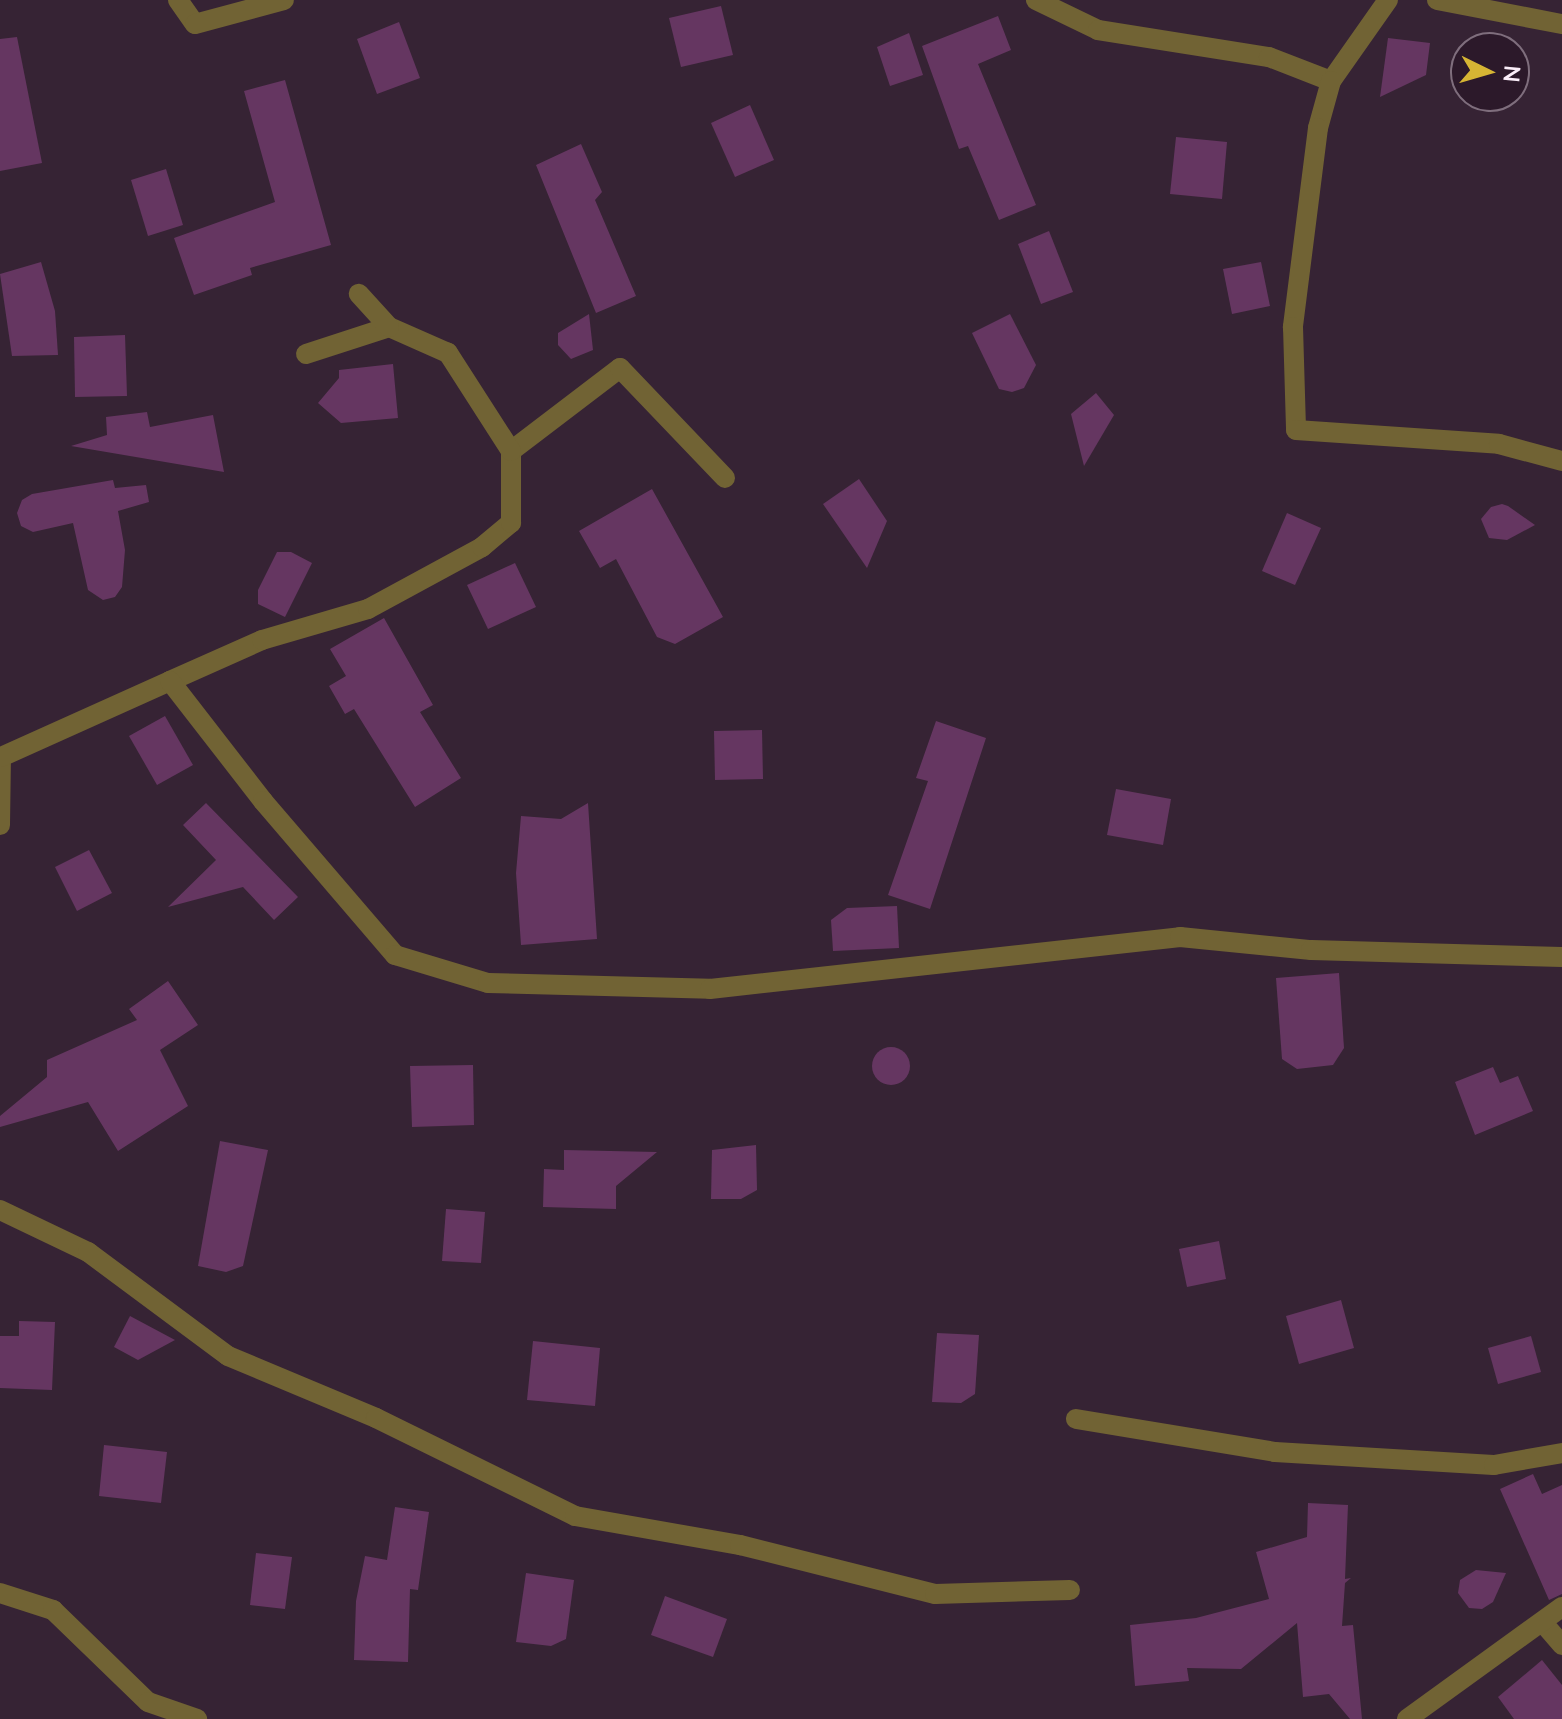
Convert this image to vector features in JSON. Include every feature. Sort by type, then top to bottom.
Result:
[{"type":"street","points":[[178,0],[195,24],[284,0]]},
{"type":"street","points":[[1036,0],[1098,30],[1269,57],[1331,81]]},
{"type":"street","points":[[1388,0],[1331,81],[1318,128],[1293,327],[1296,430],[1499,444],[1562,461]]},
{"type":"street","points":[[1437,0],[1562,24]]},
{"type":"street","points":[[0,825],[1,757],[262,640],[368,609],[482,547],[511,523],[511,451],[448,353],[389,327],[359,294]]},
{"type":"street","points":[[306,354],[389,327]]},
{"type":"street","points":[[511,451],[620,368],[725,478]]},
{"type":"street","points":[[170,681],[263,801],[395,955],[488,983],[710,989],[1180,937],[1311,950],[1562,957]]},
{"type":"street","points":[[0,1210],[88,1252],[228,1356],[376,1418],[575,1516],[740,1545],[935,1594],[1070,1590]]},
{"type":"street","points":[[1076,1419],[1275,1452],[1494,1465],[1562,1453]]},
{"type":"street","points":[[0,1593],[53,1610],[148,1702],[197,1719]]},
{"type":"street","points":[[1407,1719],[1544,1624],[1562,1607]]},
{"type":"street","points":[[1544,1624],[1562,1645]]},
{"type":"building","points":[[721,6],[733,55],[681,67],[669,18]]},
{"type":"building","points":[[998,16],[1011,50],[978,64],[1036,205],[999,220],[968,146],[959,149],[922,46]]},
{"type":"building","points":[[399,22],[420,78],[377,94],[357,39]]},
{"type":"building","points":[[909,33],[923,75],[890,86],[877,47]]},
{"type":"building","points":[[17,37],[42,163],[0,171],[0,39]]},
{"type":"building","points":[[1388,38],[1430,43],[1426,75],[1380,97]]},
{"type":"building","points":[[285,80],[331,245],[250,268],[252,275],[194,295],[174,238],[275,202],[244,91]]},
{"type":"building","points":[[750,105],[774,160],[735,177],[711,123]]},
{"type":"building","points":[[1176,137],[1227,142],[1222,199],[1170,194]]},
{"type":"building","points":[[581,144],[602,192],[595,200],[636,296],[596,313],[536,165]]},
{"type":"building","points":[[166,169],[183,225],[148,236],[131,180]]},
{"type":"building","points":[[1049,231],[1073,292],[1041,304],[1018,244]]},
{"type":"building","points":[[41,262],[55,311],[58,355],[12,356],[0,274]]},
{"type":"building","points":[[1261,262],[1270,306],[1232,314],[1223,269]]},
{"type":"building","points":[[589,314],[593,350],[571,359],[558,345],[558,333]]},
{"type":"building","points":[[1010,314],[1036,365],[1024,388],[1012,392],[999,389],[972,333]]},
{"type":"building","points":[[125,335],[127,396],[75,397],[74,337]]},
{"type":"building","points":[[393,364],[398,418],[341,423],[318,403],[339,378],[339,370]]},
{"type":"building","points":[[1096,393],[1114,415],[1084,466],[1071,414]]},
{"type":"building","points":[[147,412],[150,427],[213,415],[224,472],[71,446],[107,435],[106,417]]},
{"type":"building","points":[[859,479],[887,521],[867,568],[823,504]]},
{"type":"building","points":[[113,480],[115,488],[146,485],[149,502],[118,511],[125,550],[122,587],[115,597],[103,600],[88,590],[73,523],[33,532],[21,526],[17,513],[22,500],[32,494]]},
{"type":"building","points":[[652,489],[723,617],[675,644],[657,637],[616,559],[600,568],[579,531]]},
{"type":"building","points":[[1502,504],[1535,525],[1507,540],[1489,538],[1481,519],[1491,507]]},
{"type":"building","points":[[1287,513],[1321,528],[1295,585],[1262,571]]},
{"type":"building","points":[[277,552],[291,552],[312,563],[285,617],[258,604],[258,590]]},
{"type":"building","points":[[515,563],[536,607],[488,629],[467,585]]},
{"type":"building","points":[[384,618],[433,705],[420,712],[461,778],[415,807],[354,709],[345,714],[329,686],[346,676],[330,649]]},
{"type":"building","points":[[165,716],[193,765],[157,785],[129,736]]},
{"type":"building","points":[[936,721],[986,738],[930,909],[888,895],[928,781],[916,778]]},
{"type":"building","points":[[762,730],[763,779],[715,780],[714,731]]},
{"type":"building","points":[[1116,789],[1171,799],[1163,845],[1107,835]]},
{"type":"building","points":[[206,803],[298,897],[274,920],[243,887],[168,907],[216,860],[183,825]]},
{"type":"building","points":[[588,803],[597,939],[521,945],[516,873],[521,816],[561,819]]},
{"type":"building","points":[[89,850],[112,893],[77,911],[55,867]]},
{"type":"building","points":[[897,906],[899,948],[833,951],[831,920],[847,908]]},
{"type":"building","points":[[1339,973],[1344,1048],[1333,1065],[1297,1069],[1282,1059],[1276,978]]},
{"type":"building","points":[[168,981],[198,1025],[160,1050],[188,1106],[118,1151],[88,1102],[0,1127],[0,1116],[47,1077],[47,1060],[137,1020],[129,1009]]},
{"type":"building","points":[[891,1047],[905,1052],[910,1066],[905,1080],[891,1085],[877,1080],[872,1066],[877,1052]]},
{"type":"building","points":[[473,1065],[474,1125],[412,1127],[410,1066]]},
{"type":"building","points":[[1493,1067],[1500,1083],[1518,1076],[1533,1111],[1475,1135],[1455,1082]]},
{"type":"building","points":[[220,1141],[268,1150],[243,1266],[226,1272],[198,1266]]},
{"type":"building","points":[[756,1145],[757,1190],[741,1199],[711,1199],[712,1150]]},
{"type":"building","points":[[564,1150],[657,1152],[616,1186],[616,1209],[543,1207],[544,1169],[564,1170]]},
{"type":"building","points":[[446,1209],[485,1212],[481,1263],[442,1261]]},
{"type":"building","points":[[1219,1241],[1226,1279],[1187,1287],[1179,1249]]},
{"type":"building","points":[[1341,1300],[1354,1348],[1299,1364],[1286,1316]]},
{"type":"building","points":[[130,1316],[175,1340],[138,1360],[114,1347]]},
{"type":"building","points":[[19,1321],[55,1322],[52,1390],[0,1388],[0,1336],[19,1336]]},
{"type":"building","points":[[937,1333],[979,1335],[975,1394],[961,1403],[932,1402]]},
{"type":"building","points":[[1531,1336],[1541,1372],[1498,1384],[1488,1348]]},
{"type":"building","points":[[533,1341],[600,1348],[595,1406],[527,1400]]},
{"type":"building","points":[[104,1445],[167,1452],[161,1503],[99,1496]]},
{"type":"building","points":[[1533,1474],[1542,1494],[1562,1485],[1562,1594],[1549,1600],[1500,1489]]},
{"type":"building","points":[[1308,1503],[1348,1505],[1345,1579],[1351,1578],[1345,1583],[1342,1626],[1353,1625],[1362,1719],[1350,1719],[1329,1694],[1303,1697],[1297,1623],[1241,1669],[1187,1668],[1189,1681],[1135,1686],[1130,1625],[1196,1618],[1269,1599],[1256,1552],[1307,1537]]},
{"type":"building","points":[[395,1507],[429,1512],[418,1590],[410,1589],[408,1662],[354,1660],[356,1601],[365,1556],[387,1560]]},
{"type":"building","points":[[256,1553],[292,1557],[285,1609],[250,1605]]},
{"type":"building","points":[[1476,1570],[1506,1573],[1493,1602],[1482,1609],[1469,1608],[1458,1593],[1460,1580]]},
{"type":"building","points":[[526,1573],[574,1580],[566,1639],[551,1646],[516,1642]]},
{"type":"building","points":[[665,1596],[727,1619],[713,1657],[651,1635]]},
{"type":"building","points":[[1542,1660],[1562,1685],[1562,1719],[1514,1719],[1498,1697]]}]
